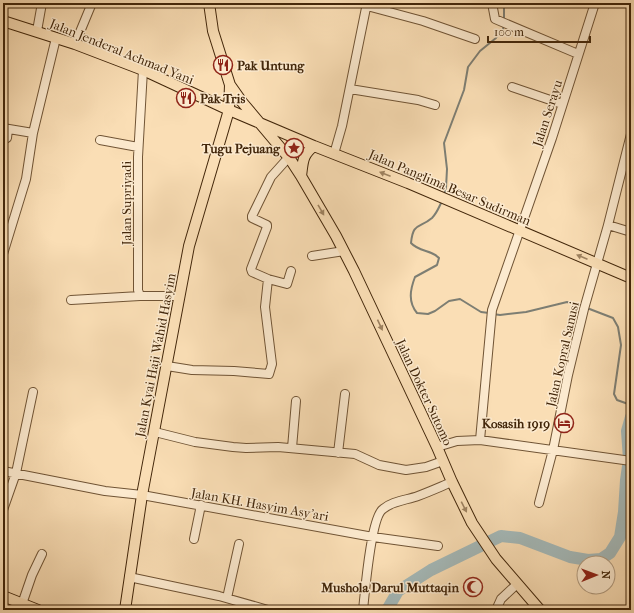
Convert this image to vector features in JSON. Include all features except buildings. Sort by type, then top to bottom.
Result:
[{"type":"main road","points":[[209,3],[213,31],[230,85]]},
{"type":"main road","name":"Jalan Jenderal Achmad Yani","points":[[3,21],[75,44],[142,70],[258,122]]},
{"type":"main road","name":"Jalan Kyai Haji Wahid Hasyim","points":[[125,610],[142,495],[189,246],[230,110],[230,85]]},
{"type":"main road","name":"Jalan Dokter Sutomo","points":[[230,85],[258,122],[289,157],[301,176],[344,251],[472,523],[496,559],[540,610]]},
{"type":"main road","name":"Jalan Panglima Besar Sudirman","points":[[258,122],[434,194],[631,278]]},
{"type":"main road","points":[[301,176],[304,156],[314,146]]},
{"type":"main road","points":[[3,596],[38,610]]},
{"type":"street","points":[[37,32],[42,3]]},
{"type":"street","points":[[75,44],[92,3]]},
{"type":"street","points":[[492,3],[494,18],[578,54]]},
{"type":"street","name":"Jalan Serayu","points":[[480,440],[491,314],[496,295],[520,231],[595,3]]},
{"type":"street","points":[[334,154],[342,126],[367,4],[424,21],[476,39]]},
{"type":"street","points":[[3,254],[26,179],[33,133],[56,38]]},
{"type":"street","name":"Jalan Supriyadi","points":[[140,296],[138,290],[138,147],[142,70]]},
{"type":"street","points":[[512,87],[562,104]]},
{"type":"street","points":[[350,89],[418,100],[435,105]]},
{"type":"street","points":[[3,140],[7,138],[6,128],[33,133]]},
{"type":"street","name":"Jalan Kopral Sanusi","points":[[539,503],[553,450],[568,375],[584,307],[598,264],[631,134]]},
{"type":"street","points":[[100,140],[138,147]]},
{"type":"street","points":[[289,157],[272,177],[252,216],[252,218],[267,225],[268,227],[251,270],[252,272],[268,279],[287,284],[291,271]]},
{"type":"street","points":[[608,225],[631,232]]},
{"type":"street","points":[[312,256],[344,251]]},
{"type":"street","points":[[167,366],[192,370],[269,374],[272,364],[265,307],[268,279]]},
{"type":"street","points":[[71,300],[140,296],[180,296]]},
{"type":"street","points":[[3,510],[16,473],[33,392]]},
{"type":"street","points":[[338,453],[345,394]]},
{"type":"street","points":[[292,448],[296,401]]},
{"type":"street","points":[[154,432],[219,446],[246,448],[292,448],[355,454],[379,465],[406,470],[426,467],[443,461]]},
{"type":"street","points":[[437,447],[457,441],[480,440],[631,461]]},
{"type":"street","name":"Jalan KH. Hasyim Asy'ari","points":[[3,471],[105,491],[142,495],[373,537],[438,546]]},
{"type":"street","points":[[363,610],[373,537],[379,513],[387,506],[418,496],[452,482]]},
{"type":"street","points":[[194,539],[201,505]]},
{"type":"street","points":[[227,598],[239,544]]},
{"type":"street","points":[[22,604],[32,575],[42,554]]},
{"type":"street","points":[[129,577],[227,598],[268,610]]},
{"type":"street","points":[[496,610],[499,601],[517,584]]},
{"type":"street","points":[[540,610],[545,610]]},
{"type":"waterway","points":[[504,3],[504,20]]},
{"type":"waterway","points":[[444,195],[447,169],[444,143],[464,90],[468,67],[480,51],[496,38],[503,29],[504,24]]},
{"type":"waterway","points":[[442,201],[434,216],[417,227],[413,232],[411,243],[414,246],[436,255],[439,258],[437,265],[415,277],[411,291],[412,305],[417,313],[428,314],[449,301],[460,299],[481,312],[489,313]]},
{"type":"waterway","points":[[493,314],[500,315],[526,312],[567,302],[583,306]]},
{"type":"waterway","points":[[587,308],[613,318],[618,327],[621,345],[614,394],[617,400],[631,405]]},
{"type":"waterway","points":[[387,610],[398,591],[431,570],[501,536],[520,538],[570,557],[588,560],[601,559],[610,553],[620,537],[624,512],[629,459],[627,431],[631,417]]},
{"type":"place","name":"Pak Untung","points":[[223,65]]},
{"type":"place","name":"Pak Tris","points":[[186,98]]},
{"type":"place","name":"Tugu Pejuang","points":[[294,148]]},
{"type":"place","name":"Kosasih 1919","points":[[564,423]]},
{"type":"place","name":"Mushola Darul Muttaqin","points":[[473,587]]}]
